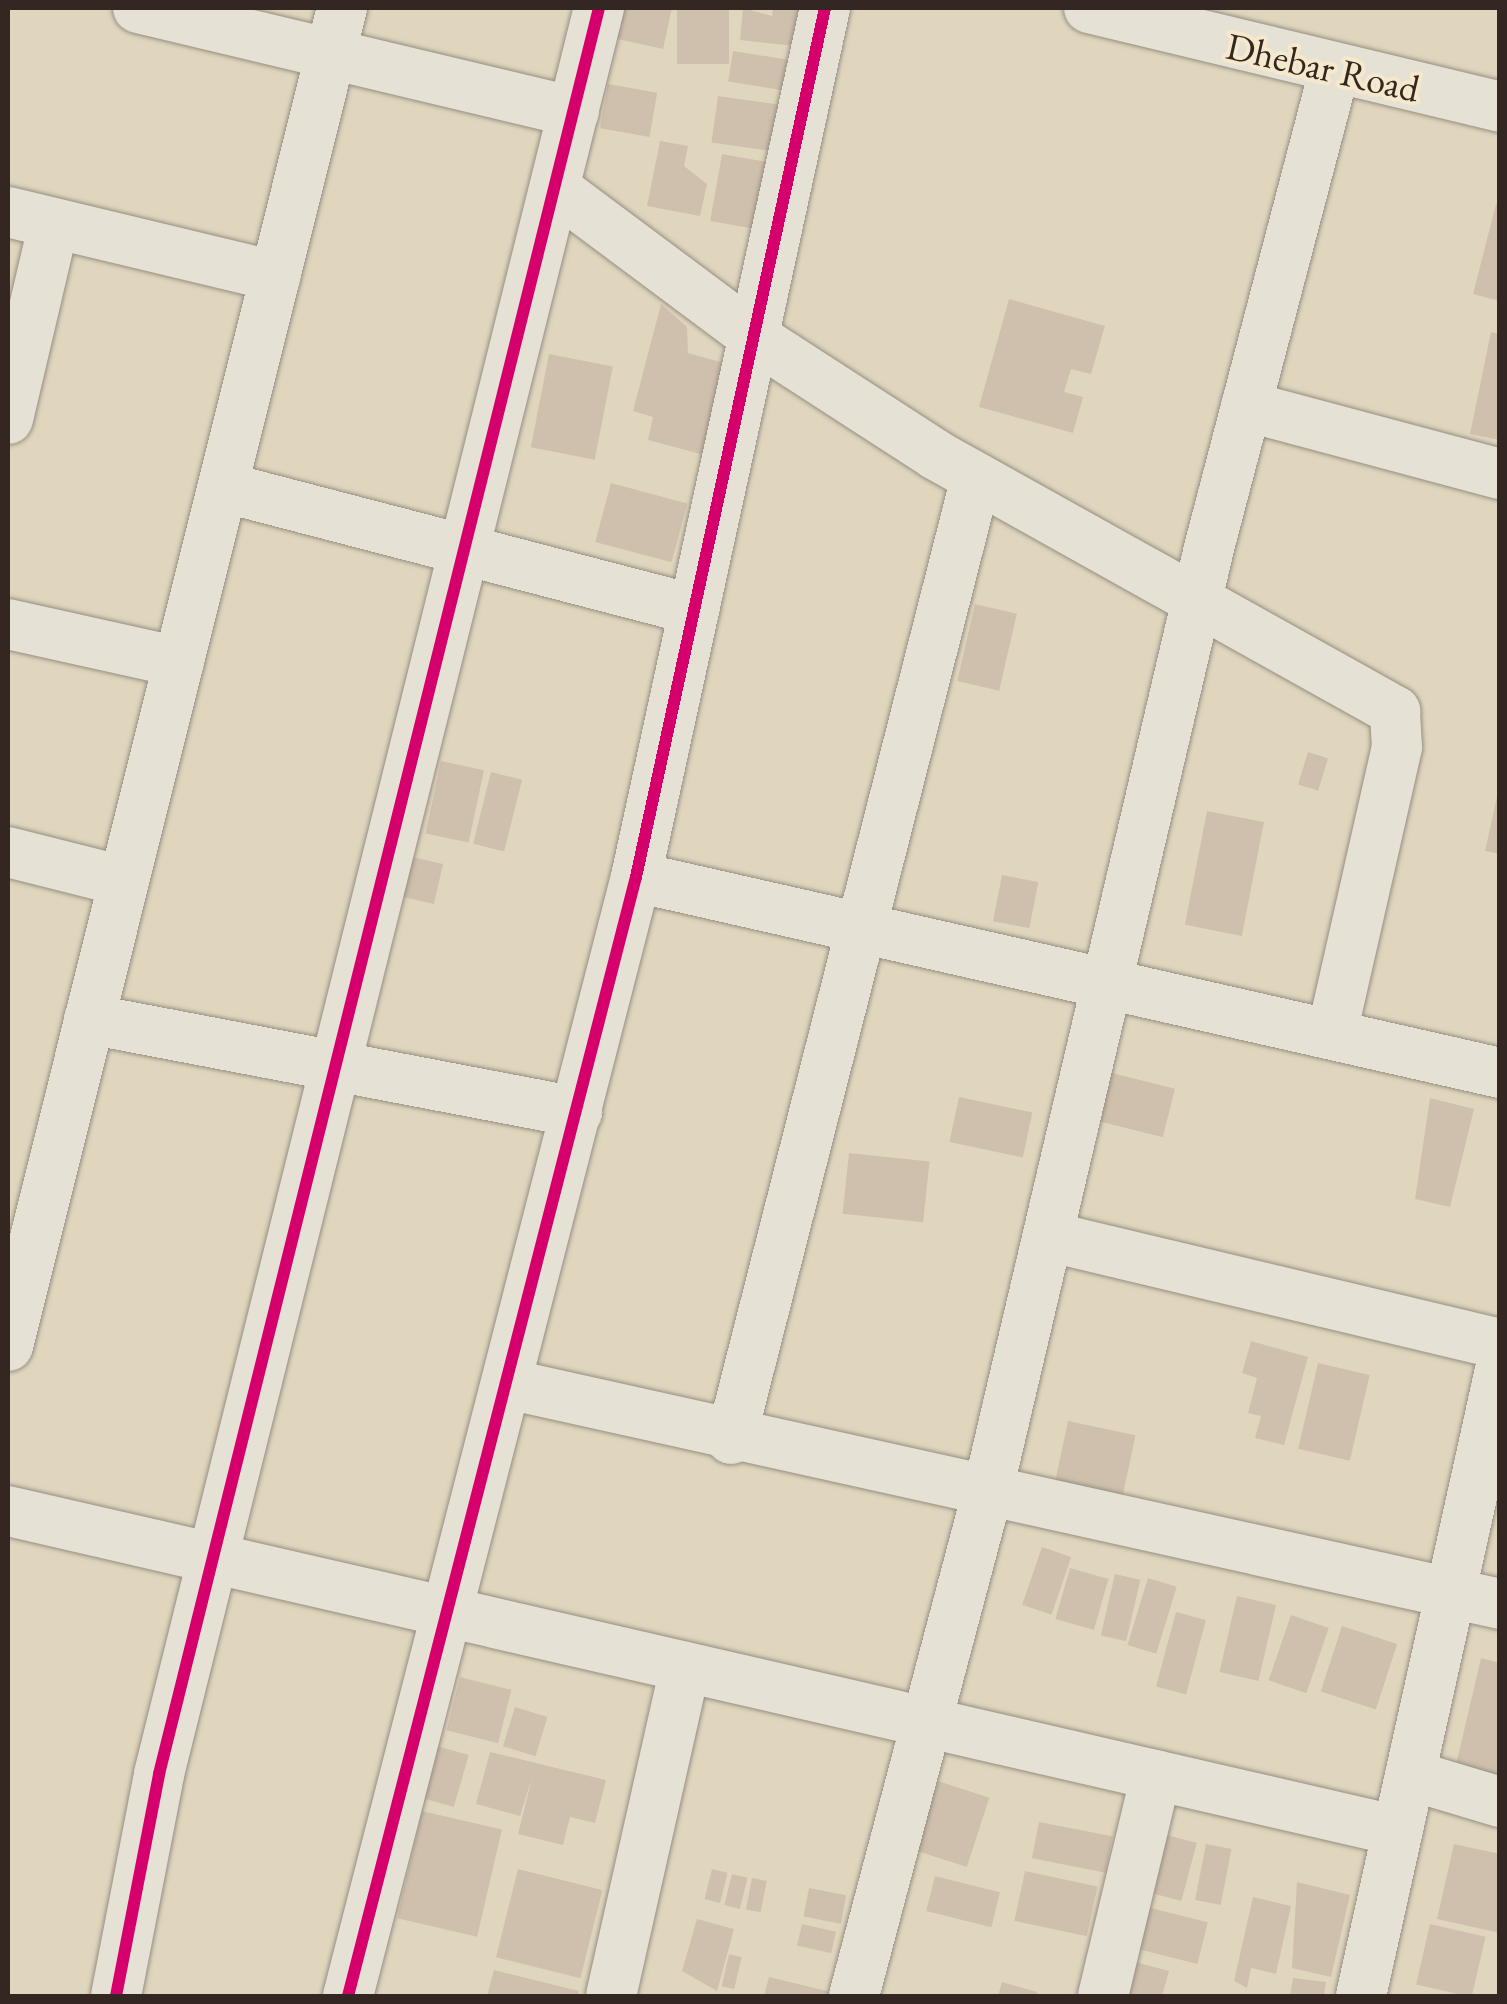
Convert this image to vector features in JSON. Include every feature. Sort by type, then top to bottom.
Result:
[{"type":"street","points":[[138,8],[337,31],[574,112]]},
{"type":"street","points":[[116,1996],[159,1774],[339,1070],[462,544],[599,8]]},
{"type":"street","points":[[348,1996],[636,877],[758,339],[825,8]]},
{"type":"street","name":"Dhebar Road","points":[[1089,8],[1500,107]]},
{"type":"street","points":[[8,1346],[27,1188],[89,1019],[337,31]]},
{"type":"street","points":[[854,1996],[923,1722],[988,1494],[1112,979],[1195,606],[1334,70]]},
{"type":"street","points":[[556,188],[758,339],[976,478],[1195,606],[1395,711],[1397,747],[1332,1033]]},
{"type":"street","points":[[8,419],[31,218],[275,276]]},
{"type":"street","points":[[1246,406],[1500,474]]},
{"type":"street","points":[[732,1439],[976,478]]},
{"type":"street","points":[[222,487],[462,544],[694,610]]},
{"type":"street","points":[[8,624],[179,662]]},
{"type":"street","points":[[8,852],[124,881]]},
{"type":"street","points":[[636,877],[1112,979],[1500,1073]]},
{"type":"street","points":[[89,1019],[339,1070],[577,1112]]},
{"type":"street","points":[[1051,1238],[1500,1344]]},
{"type":"street","points":[[1361,1996],[1450,1591],[1493,1428],[1500,1370]]},
{"type":"street","points":[[508,1384],[732,1439],[1500,1604]]},
{"type":"street","points":[[8,1511],[1398,1831]]},
{"type":"street","points":[[612,1996],[685,1666]]},
{"type":"street","points":[[1103,1996],[1156,1775]]},
{"type":"street","points":[[1410,1775],[1500,1802]]},
{"type":"building","points":[[619,8],[672,8],[663,49],[613,38]]},
{"type":"building","points":[[677,8],[729,8],[729,64],[677,64]]},
{"type":"building","points":[[743,8],[772,16],[773,8],[807,8],[803,47],[740,40]]},
{"type":"building","points":[[733,51],[793,61],[788,91],[728,82]]},
{"type":"building","points":[[608,84],[657,93],[649,137],[600,128]]},
{"type":"building","points":[[718,96],[785,105],[779,152],[711,143]]},
{"type":"building","points":[[660,141],[688,146],[684,166],[707,184],[700,216],[647,206]]},
{"type":"building","points":[[722,154],[778,164],[766,231],[710,221]]},
{"type":"building","points":[[1496,204],[1500,205],[1500,301],[1473,294]]},
{"type":"building","points":[[1009,299],[1105,326],[1091,374],[1071,369],[1064,392],[1083,397],[1073,433],[979,407]]},
{"type":"building","points":[[661,304],[687,327],[688,353],[731,365],[723,460],[648,440],[653,417],[633,411]]},
{"type":"building","points":[[1491,332],[1500,334],[1500,440],[1470,434]]},
{"type":"building","points":[[549,354],[613,366],[595,460],[531,447]]},
{"type":"building","points":[[611,483],[687,503],[672,562],[595,542]]},
{"type":"building","points":[[975,604],[1017,614],[999,691],[957,681]]},
{"type":"building","points":[[1308,752],[1328,758],[1318,791],[1298,785]]},
{"type":"building","points":[[441,761],[484,770],[469,843],[426,833]]},
{"type":"building","points":[[491,772],[522,780],[504,852],[473,844]]},
{"type":"building","points":[[1500,783],[1500,854],[1485,851]]},
{"type":"building","points":[[1207,811],[1264,822],[1242,936],[1185,925]]},
{"type":"building","points":[[408,856],[443,864],[434,904],[399,896]]},
{"type":"building","points":[[1002,875],[1038,882],[1029,928],[993,921]]},
{"type":"building","points":[[1108,1072],[1175,1089],[1163,1137],[1096,1121]]},
{"type":"building","points":[[959,1097],[1032,1113],[1023,1158],[949,1142]]},
{"type":"building","points":[[1430,1098],[1474,1109],[1450,1207],[1415,1199]]},
{"type":"building","points":[[849,1153],[930,1161],[923,1222],[843,1214]]},
{"type":"building","points":[[1251,1341],[1308,1357],[1284,1445],[1255,1438],[1261,1416],[1248,1413],[1257,1378],[1242,1373]]},
{"type":"building","points":[[1318,1363],[1370,1375],[1350,1461],[1298,1449]]},
{"type":"building","points":[[1068,1421],[1135,1435],[1119,1515],[1051,1500]]},
{"type":"building","points":[[1042,1547],[1071,1557],[1051,1615],[1022,1605]]},
{"type":"building","points":[[1070,1568],[1108,1579],[1094,1630],[1055,1619]]},
{"type":"building","points":[[1115,1574],[1140,1580],[1126,1641],[1101,1635]]},
{"type":"building","points":[[1148,1578],[1177,1587],[1156,1654],[1128,1645]]},
{"type":"building","points":[[1237,1596],[1276,1605],[1258,1681],[1219,1672]]},
{"type":"building","points":[[1176,1612],[1206,1620],[1186,1694],[1156,1686]]},
{"type":"building","points":[[1291,1615],[1329,1628],[1306,1693],[1269,1680]]},
{"type":"building","points":[[1342,1626],[1397,1644],[1376,1710],[1321,1692]]},
{"type":"building","points":[[1481,1658],[1500,1663],[1500,1775],[1456,1765]]},
{"type":"building","points":[[460,1677],[511,1690],[498,1743],[447,1730]]},
{"type":"building","points":[[515,1707],[548,1717],[536,1756],[503,1746]]},
{"type":"building","points":[[437,1746],[469,1755],[454,1807],[422,1798]]},
{"type":"building","points":[[490,1752],[606,1780],[595,1823],[570,1817],[563,1845],[518,1834],[532,1778],[520,1816],[476,1804]]},
{"type":"building","points":[[938,1781],[989,1798],[967,1867],[915,1850]]},
{"type":"building","points":[[422,1811],[502,1829],[477,1937],[397,1918]]},
{"type":"building","points":[[1039,1822],[1113,1836],[1106,1873],[1032,1858]]},
{"type":"building","points":[[1163,1834],[1197,1843],[1181,1901],[1147,1892]]},
{"type":"building","points":[[1206,1844],[1232,1849],[1221,1905],[1195,1900]]},
{"type":"building","points":[[1454,1844],[1500,1854],[1500,1933],[1437,1919]]},
{"type":"building","points":[[518,1869],[602,1890],[580,1978],[496,1957]]},
{"type":"building","points":[[712,1869],[728,1873],[720,1903],[705,1899]]},
{"type":"building","points":[[1025,1871],[1097,1886],[1087,1936],[1014,1921]]},
{"type":"building","points":[[732,1874],[748,1878],[740,1909],[724,1905]]},
{"type":"building","points":[[935,1876],[1000,1892],[991,1927],[926,1911]]},
{"type":"building","points":[[752,1878],[767,1881],[761,1912],[746,1909]]},
{"type":"building","points":[[1297,1882],[1350,1895],[1331,1977],[1292,1968]]},
{"type":"building","points":[[809,1888],[846,1895],[841,1924],[803,1916]]},
{"type":"building","points":[[1253,1897],[1291,1906],[1276,1974],[1251,1968],[1247,1988],[1234,1981]]},
{"type":"building","points":[[1139,1905],[1208,1922],[1197,1964],[1129,1947]]},
{"type":"building","points":[[697,1919],[734,1929],[717,1991],[682,1971]]},
{"type":"building","points":[[802,1924],[836,1932],[831,1953],[797,1945]]},
{"type":"building","points":[[1430,1924],[1486,1937],[1472,1996],[1416,1984]]},
{"type":"building","points":[[729,1954],[742,1957],[734,1989],[722,1986]]},
{"type":"building","points":[[1131,1961],[1169,1971],[1162,1996],[1122,1996]]},
{"type":"building","points":[[494,1970],[579,1991],[578,1996],[487,1996]]},
{"type":"building","points":[[769,1977],[835,1993],[764,1996]]},
{"type":"building","points":[[1293,1978],[1326,1982],[1324,1996],[1290,1996]]},
{"type":"building","points":[[1002,1982],[1037,1992],[1038,1996],[998,1996]]},
{"type":"cycle path","points":[[116,1996],[159,1774],[599,8]]},
{"type":"cycle path","points":[[348,1996],[636,877],[825,8]]}]
